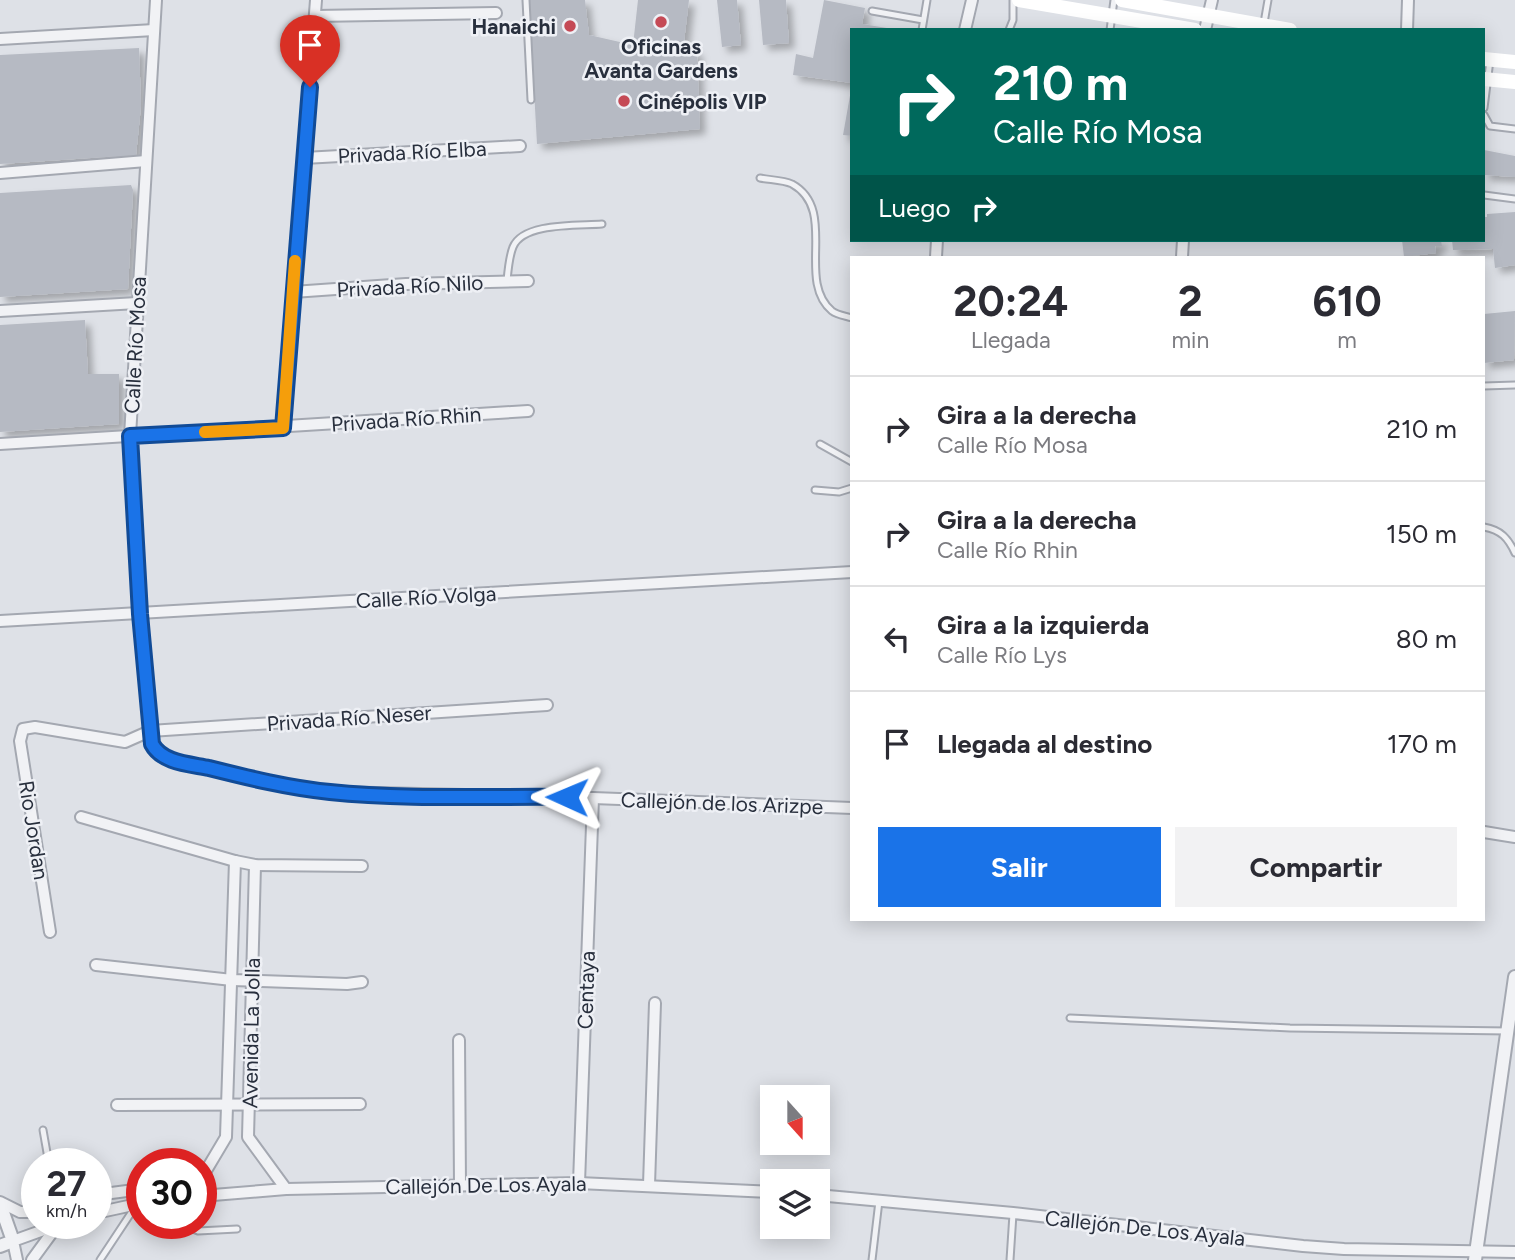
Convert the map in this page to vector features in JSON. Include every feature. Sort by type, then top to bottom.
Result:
[{"type":"main road","points":[[1019,0],[1111,22],[1178,28]]},
{"type":"main road","points":[[1122,0],[1264,27]]},
{"type":"main road","points":[[1487,60],[1515,62]]},
{"type":"main road","points":[[1485,79],[1515,82]]},
{"type":"street","name":"Calle Río Mosa","points":[[150,731],[130,436],[156,0]]},
{"type":"street","points":[[283,428],[316,0]]},
{"type":"street","points":[[965,28],[972,0]]},
{"type":"street","points":[[1206,28],[1212,0]]},
{"type":"street","points":[[1407,28],[1408,0]]},
{"type":"street","points":[[315,16],[496,13]]},
{"type":"street","points":[[0,39],[154,30]]},
{"type":"street","name":"Privada Río Elba","points":[[304,158],[520,146]]},
{"type":"street","points":[[0,173],[146,161]]},
{"type":"street","name":"Privada Río Nilo","points":[[293,292],[407,284],[528,281]]},
{"type":"street","points":[[0,311],[137,303]]},
{"type":"street","name":"Privada Río Rhin","points":[[0,444],[528,411]]},
{"type":"street","name":"Calle Río Volga","points":[[0,621],[850,572]]},
{"type":"street","name":"Privada Río Neser","points":[[23,729],[35,727],[125,742],[150,731],[547,705]]},
{"type":"street","name":"Rio Jordan","points":[[23,729],[20,741],[50,932]]},
{"type":"street","name":"Callejón de los Arizpe","points":[[150,731],[155,751],[171,759],[298,788],[364,794],[593,798],[850,808]]},
{"type":"street","name":"Centaya","points":[[579,1183],[593,798]]},
{"type":"street","points":[[81,817],[235,862],[362,866]]},
{"type":"street","points":[[1485,832],[1515,837]]},
{"type":"street","name":"Avenida La Jolla","points":[[217,1152],[226,1137],[235,862]]},
{"type":"street","name":"Avenida La Jolla","points":[[255,864],[248,1137],[286,1189]]},
{"type":"street","points":[[96,965],[232,980],[347,984],[362,982]]},
{"type":"street","points":[[1476,1255],[1510,1049],[1508,1031],[1515,976]]},
{"type":"street","points":[[649,1185],[655,1003]]},
{"type":"street","points":[[459,1040],[460,1186]]},
{"type":"street","points":[[117,1105],[360,1104]]},
{"type":"street","points":[[226,1137],[248,1137]]},
{"type":"street","name":"Callejón De Los Ayala","points":[[217,1195],[286,1189],[579,1183],[760,1191]]},
{"type":"street","name":"Callejón De Los Ayala","points":[[830,1196],[1344,1249],[1476,1255],[1515,1252]]},
{"type":"street","points":[[0,1203],[21,1212]]},
{"type":"street","points":[[0,1203],[17,1260]]},
{"type":"street","points":[[0,1246],[21,1238]]},
{"type":"street","points":[[32,1260],[49,1239]]},
{"type":"lane","points":[[526,0],[531,100]]},
{"type":"lane","points":[[922,28],[927,0]]},
{"type":"lane","points":[[1010,28],[1013,20],[1013,0]]},
{"type":"lane","points":[[1111,22],[1114,0]]},
{"type":"lane","points":[[1264,27],[1268,0]]},
{"type":"lane","points":[[1144,25],[1146,4]]},
{"type":"lane","points":[[1178,28],[1182,10]]},
{"type":"lane","points":[[872,11],[923,20]]},
{"type":"lane","points":[[1485,79],[1487,60]]},
{"type":"lane","points":[[1485,117],[1490,126],[1515,130]]},
{"type":"lane","points":[[760,178],[790,183],[805,194],[815,214],[817,272],[821,298],[834,313],[850,317]]},
{"type":"lane","points":[[1485,195],[1515,199]]},
{"type":"lane","points":[[507,282],[513,244],[527,233],[544,228],[602,224]]},
{"type":"lane","points":[[1485,386],[1515,385]]},
{"type":"lane","points":[[820,444],[850,461]]},
{"type":"lane","points":[[815,490],[839,492],[850,489]]},
{"type":"lane","points":[[1485,527],[1492,528],[1507,538],[1515,554]]},
{"type":"lane","points":[[1070,1018],[1290,1028],[1508,1031]]},
{"type":"lane","points":[[43,1130],[46,1148]]},
{"type":"lane","points":[[872,1260],[879,1200]]},
{"type":"lane","points":[[1010,1260],[1013,1213]]},
{"type":"lane","points":[[100,1260],[126,1223]]},
{"type":"lane","points":[[217,1230],[237,1229]]},
{"type":"building","points":[[529,0],[585,0],[589,35],[633,45],[638,0],[689,0],[683,50],[697,50],[700,129],[537,144]]},
{"type":"building","points":[[717,0],[737,0],[741,45],[722,47]]},
{"type":"building","points":[[759,0],[786,0],[789,43],[763,45]]},
{"type":"building","points":[[824,0],[865,8],[862,24],[887,28],[850,28],[850,83],[793,75],[796,54],[813,58]]},
{"type":"building","points":[[139,48],[141,106],[136,155],[0,164],[0,55]]},
{"type":"building","points":[[850,96],[850,136],[843,135]]},
{"type":"building","points":[[1485,150],[1515,156],[1515,177],[1485,175]]},
{"type":"building","points":[[131,185],[133,190],[128,289],[0,297],[0,193]]},
{"type":"building","points":[[1515,212],[1515,265],[1495,268],[1493,249],[1453,250],[1452,242],[1485,242],[1487,214]]},
{"type":"building","points":[[1402,242],[1441,242],[1442,246],[1435,246],[1436,253],[1404,256]]},
{"type":"building","points":[[1515,311],[1514,360],[1485,363],[1485,314]]},
{"type":"building","points":[[85,320],[88,374],[119,374],[119,424],[0,432],[0,325]]},
{"type":"slow traffic","points":[[205,432],[283,428],[295,261]]},
{"type":"place","name":"Oficinas Avanta Gardens","points":[[661,22]]},
{"type":"place","name":"Hanaichi","points":[[570,26]]},
{"type":"place","name":"Cinépolis VIP","points":[[624,101]]},
{"type":"route","points":[[310,87],[283,428],[130,436],[140,614],[152,744],[160,755],[171,759],[298,788],[364,794],[567,797]]}]
